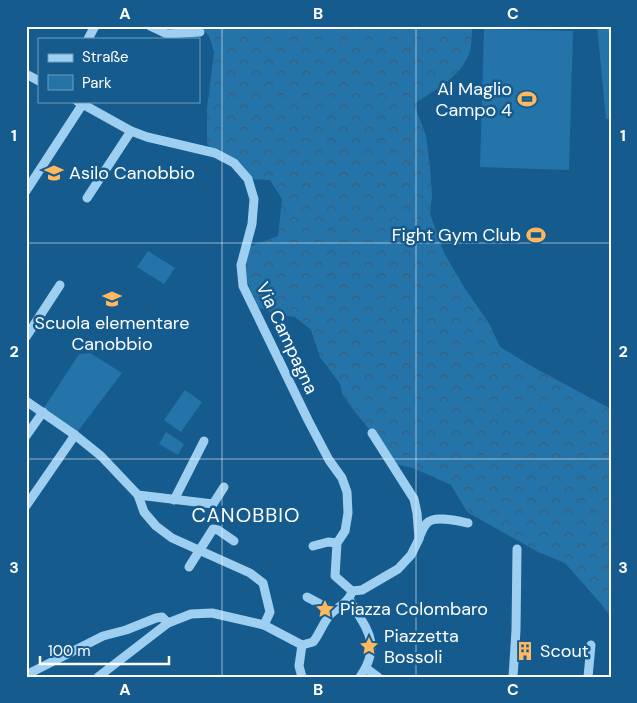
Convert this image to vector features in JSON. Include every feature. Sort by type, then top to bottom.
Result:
[{"type":"street","points":[[89,38],[95,26]]},
{"type":"street","points":[[150,26],[167,34],[200,32]]},
{"type":"street","points":[[26,74],[38,80]]},
{"type":"street","points":[[26,190],[80,103]]},
{"type":"street","name":"Via Campagna","points":[[80,103],[131,131],[165,142],[215,153],[234,162],[248,179],[254,198],[252,224],[241,265],[241,278],[254,311],[308,420],[345,486],[348,498],[348,513],[345,532],[337,543],[335,576],[351,595]]},
{"type":"street","points":[[87,198],[131,131]]},
{"type":"street","points":[[26,337],[60,285]]},
{"type":"street","points":[[26,401],[101,456],[138,495],[144,512],[156,526],[172,538],[250,572],[263,584],[270,612],[266,626]]},
{"type":"street","points":[[26,436],[43,412]]},
{"type":"street","points":[[372,433],[414,500],[418,513],[419,539]]},
{"type":"street","points":[[26,506],[74,435]]},
{"type":"street","points":[[174,500],[204,441]]},
{"type":"street","points":[[138,495],[213,504],[224,487]]},
{"type":"street","points":[[98,677],[168,623],[187,615],[202,612],[266,626],[302,645],[313,642],[333,611],[351,595],[398,569],[411,555],[426,524],[433,520],[468,523]]},
{"type":"street","points":[[189,567],[213,529],[218,530],[234,541]]},
{"type":"street","points":[[313,546],[328,542],[337,543]]},
{"type":"street","points":[[513,677],[516,630],[517,549]]},
{"type":"street","points":[[351,595],[370,634],[372,644],[368,664],[360,677]]},
{"type":"street","points":[[307,598],[333,611]]},
{"type":"street","points":[[26,675],[103,636],[126,630],[156,618],[162,617],[168,623]]},
{"type":"street","points":[[302,645],[299,666],[302,677]]},
{"type":"street","points":[[588,677],[591,645]]},
{"type":"street","points":[[368,664],[378,677]]},
{"type":"street","points":[[26,665],[39,668]]},
{"type":"green space","points":[[200,26],[472,26],[470,51],[460,70],[446,83],[414,104],[426,136],[432,196],[430,214],[444,253],[490,325],[500,347],[611,409],[611,618],[565,563],[538,552],[467,512],[451,485],[413,468],[391,463],[372,433],[343,395],[340,384],[320,357],[311,330],[295,317],[276,314],[257,307],[244,272],[249,247],[278,236],[282,199],[270,180],[248,179],[215,153],[207,144],[207,109],[214,52],[209,36]]},
{"type":"green space","points":[[597,26],[611,26],[611,119],[606,119]]},
{"type":"green space","name":"Al Maglio Campo 4","points":[[484,29],[573,31],[569,170],[480,167]]},
{"type":"green space","points":[[148,251],[175,268],[164,284],[137,267]]},
{"type":"green space","points":[[90,353],[122,373],[75,435],[42,411],[79,354]]},
{"type":"green space","points":[[185,390],[202,402],[181,432],[164,420]]},
{"type":"green space","points":[[166,432],[184,444],[178,455],[159,444]]},
{"type":"place","name":"Al Maglio Campo 4","points":[[527,99]]},
{"type":"place","name":"Asilo Canobbio","points":[[54,173]]},
{"type":"place","name":"Fight Gym Club","points":[[536,235]]},
{"type":"place","name":"Scuola elementare Canobbio","points":[[112,299]]},
{"type":"place","name":"Piazza Colombaro","points":[[325,609]]},
{"type":"place","name":"Piazzetta Bossoli","points":[[369,646]]},
{"type":"place","name":"Scout","points":[[525,651]]},
{"type":"district","name":"CANOBBIO","points":[[246,515]]}]
